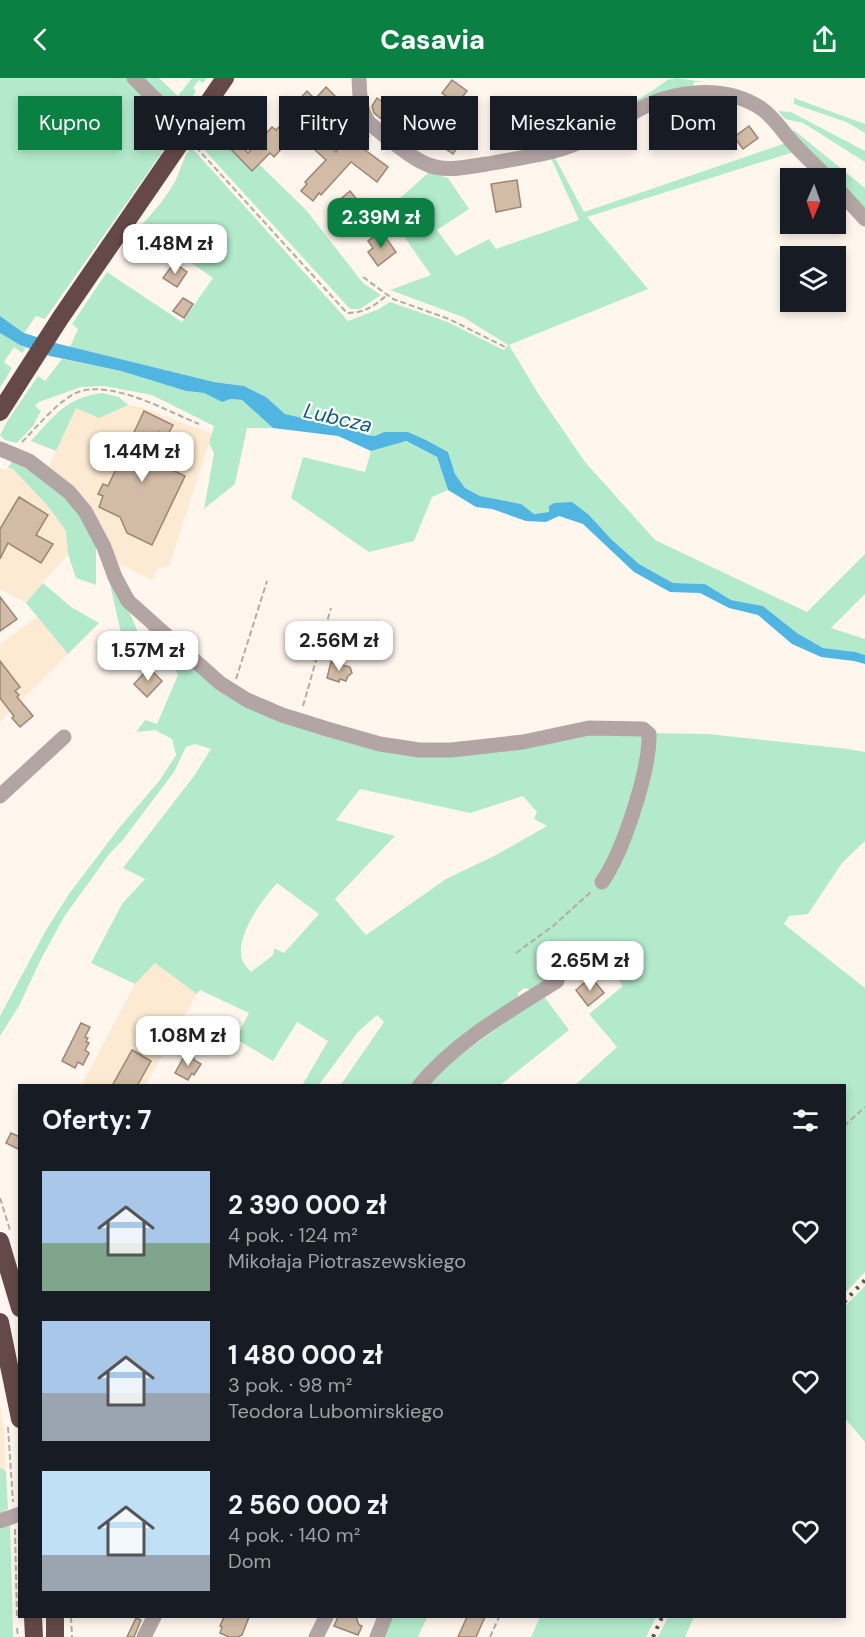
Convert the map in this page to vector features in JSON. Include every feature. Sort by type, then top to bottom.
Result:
[{"type":"highway","points":[[212,96],[225,78]]},
{"type":"highway","points":[[0,412],[61,317],[175,150]]},
{"type":"highway","points":[[0,1241],[18,1301]]},
{"type":"highway","points":[[0,1277],[6,1301],[18,1307]]},
{"type":"highway","points":[[0,1322],[18,1409]]},
{"type":"highway","points":[[33,1618],[34,1637]]},
{"type":"highway","points":[[55,1618],[56,1637]]},
{"type":"street","points":[[134,78],[152,96]]},
{"type":"street","points":[[359,78],[360,105],[369,123],[424,163],[443,169],[552,152],[579,143],[638,110],[669,97],[691,93],[714,93],[735,97],[761,109],[778,122],[786,135],[818,168]]},
{"type":"street","points":[[846,198],[865,219]]},
{"type":"street","points":[[6,451],[29,461],[69,492],[85,511],[104,547],[115,577],[129,601],[220,683],[248,700],[299,721],[380,744],[419,750],[451,750],[523,742],[589,728],[643,729],[649,734],[645,766],[624,839],[610,872],[602,882]]},
{"type":"street","points":[[0,796],[64,737]]},
{"type":"street","points":[[421,1084],[434,1068],[480,1030],[556,981]]},
{"type":"street","points":[[0,1521],[18,1515]]},
{"type":"street","points":[[144,1637],[154,1618]]},
{"type":"street","points":[[316,1637],[326,1618]]},
{"type":"street","points":[[377,1637],[385,1618]]},
{"type":"path","points":[[199,150],[347,313],[359,313],[372,307],[387,295]]},
{"type":"path","points":[[363,277],[393,299],[449,319],[505,347]]},
{"type":"path","points":[[6,451],[54,409],[80,391],[107,390],[135,398],[199,424]]},
{"type":"path","points":[[232,690],[267,581]]},
{"type":"path","points":[[299,721],[331,608]]},
{"type":"path","points":[[516,953],[553,926],[602,882]]},
{"type":"path","points":[[846,1124],[865,1107]]},
{"type":"path","points":[[71,1618],[72,1637]]},
{"type":"path","points":[[490,1637],[499,1618]]},
{"type":"shaded area","points":[[128,405],[141,407],[212,434],[169,566],[157,569],[152,580],[116,562],[86,499],[49,467],[76,407],[99,417]]},
{"type":"shaded area","points":[[12,468],[47,505],[66,531],[68,554],[26,603],[0,589],[0,469]]},
{"type":"shaded area","points":[[37,617],[68,654],[0,722],[0,644]]},
{"type":"shaded area","points":[[155,963],[197,994],[146,1084],[82,1084],[135,984]]},
{"type":"shaded area","points":[[0,1404],[4,1434],[6,1471],[0,1468]]},
{"type":"green space","points":[[0,78],[129,78],[147,96],[134,96],[134,150],[164,150],[45,319],[36,316],[24,333],[0,316]]},
{"type":"green space","points":[[139,78],[159,78],[178,96],[159,96]]},
{"type":"green space","points":[[192,78],[207,78],[203,83],[199,80],[193,88],[196,91],[193,96],[178,96]]},
{"type":"green space","points":[[676,78],[705,82],[694,82],[693,89],[676,96],[649,96],[649,107],[637,112],[637,99],[667,80]]},
{"type":"green space","points":[[794,98],[865,124],[865,133],[846,122],[794,104]]},
{"type":"green space","points":[[778,111],[791,112],[865,151],[865,162],[803,123],[785,119]]},
{"type":"green space","points":[[787,129],[795,131],[840,168],[824,168]]},
{"type":"green space","points":[[789,142],[797,151],[587,217],[648,289],[509,345],[539,395],[585,462],[655,540],[807,612],[865,554],[865,594],[831,628],[865,639],[865,655],[823,648],[797,633],[763,606],[731,600],[705,584],[673,583],[639,564],[589,515],[549,512],[533,514],[521,504],[480,496],[465,488],[455,474],[448,452],[408,432],[366,435],[354,425],[320,422],[285,414],[266,397],[244,386],[214,382],[70,347],[78,329],[72,324],[107,272],[182,322],[213,278],[140,227],[170,190],[189,150],[194,150],[348,321],[379,309],[390,302],[448,322],[504,350],[508,345],[463,317],[390,290],[431,275],[386,211],[429,172],[448,178],[469,209],[437,230],[456,256],[489,239],[496,249],[579,220],[550,156],[554,156],[584,212]]},
{"type":"green space","points":[[204,150],[232,150],[252,171],[259,164],[306,210],[363,283],[381,295],[360,309],[350,309]]},
{"type":"green space","points":[[846,173],[865,188],[865,212],[846,192]]},
{"type":"green space","points":[[0,333],[26,348],[22,353],[14,347],[4,362],[12,368],[0,388]]},
{"type":"green space","points":[[62,359],[121,371],[186,391],[204,393],[222,402],[231,399],[242,400],[273,428],[247,428],[235,484],[204,509],[214,453],[209,443],[214,426],[152,395],[104,386],[81,387],[39,402],[35,406],[41,411],[33,426],[17,443],[5,440],[0,435],[38,376],[45,381]]},
{"type":"green space","points":[[102,393],[119,397],[128,405],[99,418],[76,408],[56,451],[31,441],[54,416],[69,404],[89,395]]},
{"type":"green space","points":[[405,441],[437,457],[448,490],[432,497],[414,541],[369,552],[291,498],[303,457],[365,472],[371,451]]},
{"type":"green space","points":[[14,458],[77,507],[96,546],[96,585],[76,578],[68,554],[66,531],[47,505],[12,468],[8,468]]},
{"type":"green space","points":[[109,580],[121,593],[144,646],[121,633]]},
{"type":"green space","points":[[43,583],[71,607],[99,623],[68,654],[26,603]]},
{"type":"green space","points":[[143,620],[217,690],[254,707],[414,755],[590,732],[708,734],[865,752],[865,841],[842,863],[808,914],[789,916],[784,924],[865,988],[865,1272],[846,1292],[846,1084],[576,1084],[617,1047],[589,1014],[623,986],[591,946],[537,990],[524,988],[518,993],[518,997],[424,1071],[412,1084],[341,1084],[384,1022],[377,1015],[358,1032],[319,1084],[303,1084],[328,1041],[297,1022],[273,1061],[236,1039],[249,1013],[200,990],[197,994],[155,963],[135,984],[91,963],[122,904],[145,879],[123,868],[194,776],[211,749],[195,744],[186,747],[174,772],[122,841],[110,853],[64,917],[19,1006],[0,1036],[0,1016],[46,930],[69,894],[119,828],[159,781],[176,755],[172,739],[155,730],[136,732],[145,720],[157,724],[178,675],[167,655],[160,652]],"holes":[[[360,789],[470,813],[523,796],[537,812],[534,819],[547,826],[496,855],[446,879],[366,935],[335,899],[395,836],[336,820]],[[277,883],[319,914],[284,953],[274,948],[273,955],[251,972],[242,960],[242,940],[246,930],[257,909]]]},
{"type":"green space","points":[[543,995],[569,1030],[502,1084],[430,1084],[452,1061]]},
{"type":"green space","points":[[865,1286],[865,1442],[846,1419],[846,1305]]},
{"type":"green space","points":[[0,1468],[6,1471],[8,1509],[0,1514]]},
{"type":"green space","points":[[10,1523],[13,1637],[0,1637],[0,1529]]},
{"type":"green space","points":[[391,1618],[427,1618],[418,1637],[382,1637]]},
{"type":"green space","points":[[540,1618],[656,1618],[646,1637],[531,1637]]},
{"type":"green space","points":[[668,1618],[694,1618],[685,1637],[658,1637]]},
{"type":"water","points":[[0,316],[24,333],[59,344],[214,382],[244,386],[266,397],[285,414],[320,422],[354,425],[366,435],[408,432],[448,452],[455,474],[465,488],[480,496],[521,504],[534,514],[549,512],[549,506],[554,503],[572,502],[589,515],[639,564],[673,583],[705,584],[731,600],[763,606],[797,633],[823,648],[865,655],[865,664],[821,657],[792,644],[758,615],[729,608],[700,593],[670,592],[634,572],[583,524],[559,516],[546,522],[526,521],[492,509],[476,507],[448,490],[437,457],[406,441],[371,451],[338,436],[273,428],[242,400],[231,399],[222,402],[204,393],[186,391],[121,371],[50,356],[20,345],[0,333]]},
{"type":"building","points":[[452,80],[467,91],[463,96],[446,96],[442,93]]},
{"type":"building","points":[[326,87],[335,96],[318,96]]},
{"type":"building","points":[[307,91],[312,96],[302,96]]},
{"type":"building","points":[[377,98],[381,101],[381,119],[374,113],[372,106]]},
{"type":"building","points":[[749,126],[758,138],[743,149],[737,141],[737,135]]},
{"type":"building","points":[[272,127],[276,130],[279,127],[280,150],[274,157],[270,153],[252,171],[232,150],[245,150],[248,153],[251,150],[267,150],[267,132]]},
{"type":"building","points":[[315,150],[336,152],[337,150],[365,150],[388,167],[377,182],[351,162],[313,201],[301,191],[307,184],[305,182],[326,160]]},
{"type":"building","points":[[517,180],[521,207],[496,212],[491,184]]},
{"type":"building","points":[[350,191],[358,201],[361,199],[370,211],[351,226],[341,214],[343,213],[336,203]]},
{"type":"building","points":[[378,233],[383,240],[386,238],[396,252],[378,266],[368,252],[373,248],[368,241]]},
{"type":"building","points":[[174,263],[187,272],[177,287],[163,278]]},
{"type":"building","points":[[183,298],[193,304],[184,318],[173,311]]},
{"type":"building","points":[[144,411],[173,425],[167,436],[159,432],[147,458],[185,476],[152,545],[127,533],[120,517],[99,507],[103,496],[98,494],[103,484],[108,486],[124,452],[119,450],[125,438],[130,441]]},
{"type":"building","points":[[19,497],[48,515],[36,535],[53,544],[41,563],[8,543],[0,559],[0,529]]},
{"type":"building","points":[[0,597],[17,619],[0,631]]},
{"type":"building","points":[[0,661],[20,687],[15,691],[19,695],[17,697],[33,716],[20,727],[0,698]]},
{"type":"building","points":[[331,662],[350,667],[352,673],[346,681],[340,679],[339,682],[327,678]]},
{"type":"building","points":[[149,668],[162,681],[147,697],[134,684]]},
{"type":"building","points":[[591,977],[604,993],[588,1006],[576,990]]},
{"type":"building","points":[[81,1023],[90,1027],[85,1037],[88,1038],[86,1042],[89,1043],[85,1050],[89,1053],[83,1065],[78,1062],[75,1068],[62,1061]]},
{"type":"building","points":[[132,1050],[151,1061],[138,1084],[113,1084]]},
{"type":"building","points":[[185,1055],[193,1056],[194,1060],[201,1064],[188,1080],[175,1073]]},
{"type":"building","points":[[11,1133],[18,1136],[18,1149],[6,1143]]},
{"type":"building","points":[[136,1618],[141,1620],[134,1637],[127,1637]]},
{"type":"building","points":[[224,1618],[249,1618],[242,1635],[238,1637],[229,1637],[220,1633],[222,1627],[220,1626]]},
{"type":"building","points":[[338,1618],[356,1618],[359,1625],[362,1626],[358,1635],[334,1626]]},
{"type":"building","points":[[467,1618],[485,1618],[476,1637],[458,1637]]},
{"type":"railway","points":[[846,1300],[865,1280]]},
{"type":"railway","points":[[653,1637],[662,1618]]},
{"type":"water label","name":"Lubcza","points":[[338,418]]}]
